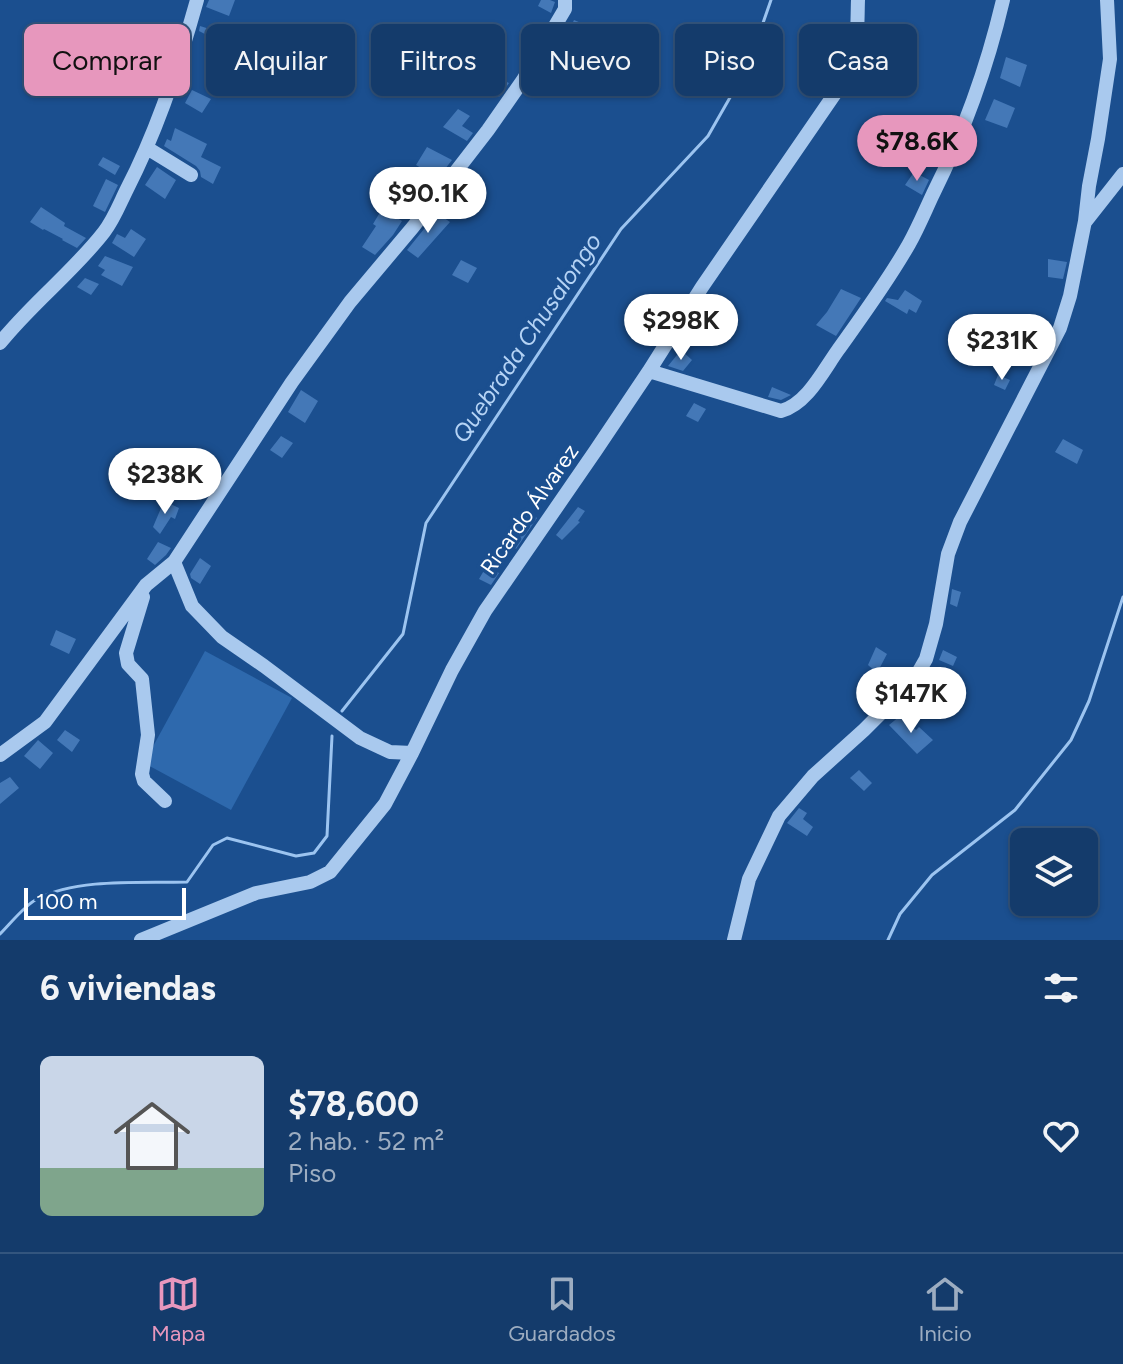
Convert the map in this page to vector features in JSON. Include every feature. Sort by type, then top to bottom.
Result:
[{"type":"street","points":[[0,343],[106,229],[147,148],[181,58],[197,0]]},
{"type":"street","points":[[0,755],[45,722],[146,585],[174,562],[292,382],[350,302],[488,130],[523,80],[565,9],[565,0]]},
{"type":"street","name":"Ricardo Álvarez","points":[[141,940],[256,893],[310,882],[330,872],[385,804],[485,611],[847,76],[857,47],[858,0]]},
{"type":"street","points":[[649,371],[781,411],[791,408],[807,392],[910,242],[949,164],[970,111],[991,50],[1003,0]]},
{"type":"street","points":[[734,940],[749,879],[779,816],[813,776],[914,680],[926,659],[936,624],[948,554],[960,522],[1060,328],[1070,296],[1085,221],[1110,59],[1107,0]]},
{"type":"street","points":[[147,148],[191,175]]},
{"type":"street","points":[[1085,221],[1123,174]]},
{"type":"street","points":[[174,562],[192,606],[222,637],[360,738],[390,752],[412,753]]},
{"type":"street","points":[[146,585],[126,653],[128,664],[142,679],[148,735],[142,774],[144,781],[165,801]]},
{"type":"shaded area","points":[[205,651],[292,698],[231,810],[144,763]]},
{"type":"building","points":[[209,0],[235,0],[229,16],[206,7]]},
{"type":"building","points":[[541,0],[555,2],[551,13],[538,6]]},
{"type":"building","points":[[1006,57],[1027,65],[1020,87],[1000,78]]},
{"type":"building","points":[[192,90],[211,99],[202,113],[185,103]]},
{"type":"building","points":[[994,99],[1015,108],[1007,128],[985,120]]},
{"type":"building","points":[[458,109],[470,116],[462,126],[473,133],[467,141],[443,127]]},
{"type":"building","points":[[175,128],[207,144],[201,157],[221,167],[213,184],[201,177],[196,166],[164,146],[167,139],[171,141]]},
{"type":"building","points":[[427,147],[452,160],[438,178],[416,165]]},
{"type":"building","points":[[103,157],[120,166],[115,175],[98,165]]},
{"type":"building","points":[[157,167],[176,180],[165,199],[145,185]]},
{"type":"building","points":[[914,172],[929,180],[922,195],[905,185]]},
{"type":"building","points":[[106,179],[118,185],[105,212],[93,206]]},
{"type":"building","points":[[41,207],[65,223],[64,226],[86,238],[77,248],[30,222]]},
{"type":"building","points":[[382,209],[402,221],[375,255],[362,247],[376,226],[373,224]]},
{"type":"building","points":[[437,213],[450,222],[418,258],[407,250]]},
{"type":"building","points":[[131,229],[146,239],[134,257],[112,243],[117,234],[125,238]]},
{"type":"building","points":[[105,256],[133,267],[122,286],[101,275],[105,270],[98,266]]},
{"type":"building","points":[[1048,259],[1067,262],[1063,279],[1048,277]]},
{"type":"building","points":[[461,260],[477,268],[468,283],[452,275]]},
{"type":"building","points":[[85,278],[99,284],[91,295],[77,287]]},
{"type":"building","points":[[841,289],[861,298],[836,336],[816,325]]},
{"type":"building","points":[[905,290],[922,301],[916,313],[909,309],[907,314],[885,301],[887,298],[898,300]]},
{"type":"building","points":[[681,350],[692,360],[683,371],[668,366]]},
{"type":"building","points":[[998,375],[1010,380],[1005,390],[994,385]]},
{"type":"building","points":[[772,387],[791,395],[781,400],[768,397]]},
{"type":"building","points":[[301,390],[318,401],[305,423],[288,412]]},
{"type":"building","points":[[694,403],[706,409],[698,422],[686,416]]},
{"type":"building","points":[[281,436],[293,443],[282,458],[270,450]]},
{"type":"building","points":[[1063,439],[1083,450],[1077,464],[1055,452]]},
{"type":"building","points":[[164,501],[179,508],[175,519],[171,517],[160,534],[153,527]]},
{"type":"building","points":[[578,507],[585,511],[580,522],[562,540],[556,535]]},
{"type":"building","points":[[528,511],[537,518],[516,549],[507,542]]},
{"type":"building","points":[[158,542],[171,548],[155,565],[147,559]]},
{"type":"building","points":[[200,558],[211,566],[200,584],[190,574]]},
{"type":"building","points":[[486,567],[499,573],[491,585],[479,579]]},
{"type":"building","points":[[952,589],[961,592],[957,607],[950,604]]},
{"type":"building","points":[[56,630],[76,639],[69,654],[50,645]]},
{"type":"building","points":[[876,647],[887,654],[877,673],[868,665]]},
{"type":"building","points":[[943,650],[957,657],[953,666],[939,660]]},
{"type":"building","points":[[900,716],[933,740],[917,754],[889,725]]},
{"type":"building","points":[[65,730],[80,740],[72,752],[57,740]]},
{"type":"building","points":[[38,740],[53,753],[40,769],[24,756]]},
{"type":"building","points":[[859,770],[872,783],[864,791],[850,778]]},
{"type":"building","points":[[10,777],[19,788],[0,804],[0,783]]},
{"type":"building","points":[[799,808],[807,813],[803,819],[813,827],[807,836],[787,823]]},
{"type":"waterway","name":"Quebrada Chusalongo","points":[[342,711],[403,634],[426,523],[621,229],[708,136],[748,66],[771,0]]},
{"type":"waterway","points":[[888,940],[900,914],[932,875],[1015,810],[1071,740],[1089,701],[1123,597]]},
{"type":"waterway","name":"Quebrada Chusalongo","points":[[0,934],[28,906],[53,892],[110,883],[187,882],[213,845],[227,838],[296,856],[314,853],[327,836],[332,736]]}]
